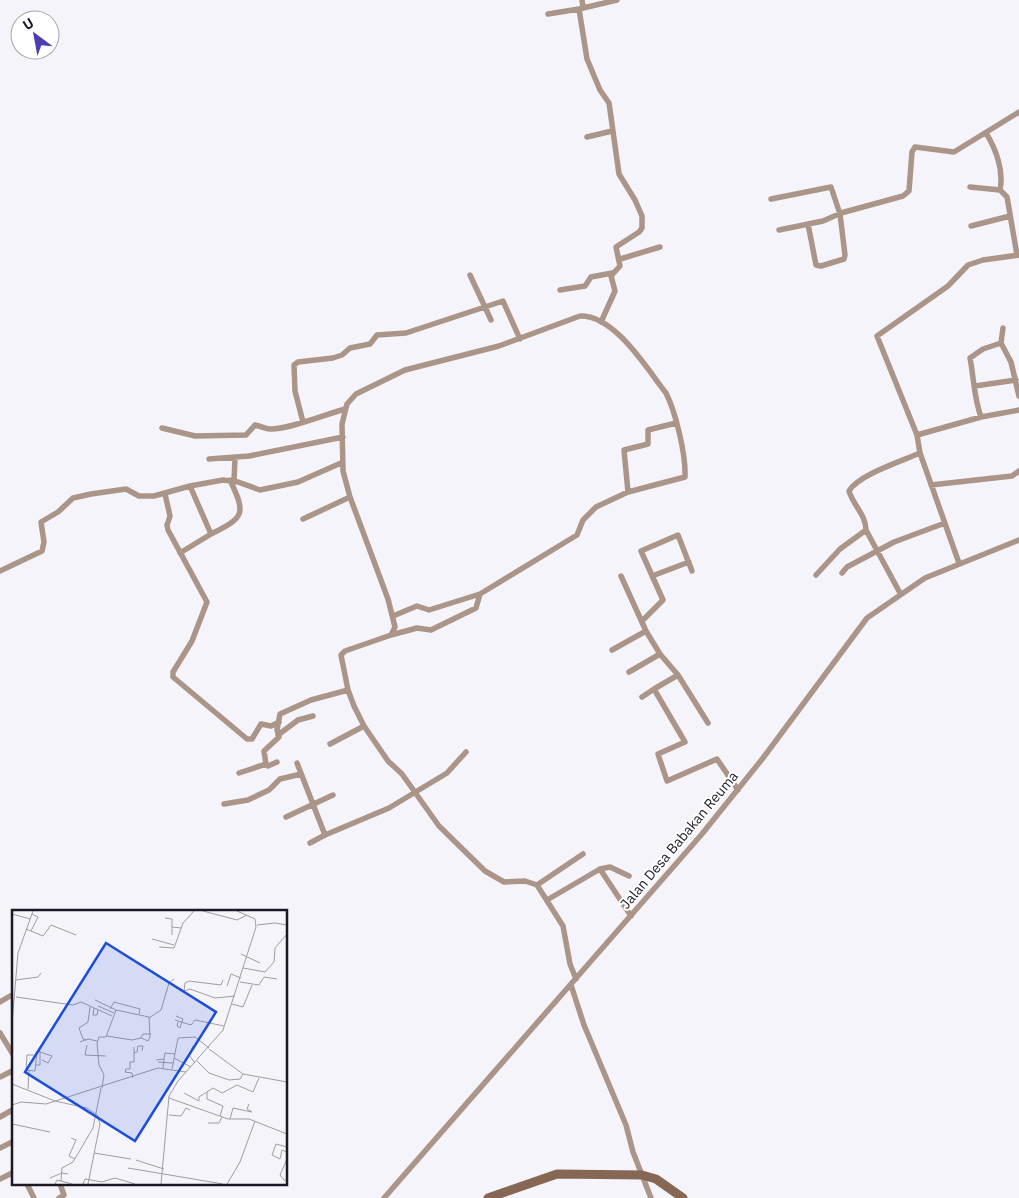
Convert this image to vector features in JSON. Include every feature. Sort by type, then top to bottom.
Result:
[{"type":"main road","points":[[488,1198],[557,1174],[642,1176],[656,1179],[683,1198]]},
{"type":"street","points":[[560,290],[585,286],[591,277],[612,273],[620,266],[620,259],[615,251],[617,245],[639,232],[643,224],[635,200],[619,174],[609,103],[600,90],[587,59],[581,8],[582,0]]},
{"type":"street","points":[[548,14],[617,0]]},
{"type":"street","points":[[779,230],[808,224],[907,194],[912,152],[916,147],[954,152],[1019,112]]},
{"type":"street","points":[[587,137],[612,131]]},
{"type":"street","points":[[986,133],[995,149],[1001,175],[1000,190]]},
{"type":"street","points":[[771,199],[830,186],[840,214],[845,255],[841,261],[816,265],[808,224]]},
{"type":"street","points":[[959,563],[920,453],[917,435],[877,336],[948,286],[968,265],[983,260],[1018,255],[1007,197],[1000,190],[970,187]]},
{"type":"street","points":[[971,226],[1010,216]]},
{"type":"street","points":[[620,259],[660,247]]},
{"type":"street","points":[[601,322],[615,291],[612,273]]},
{"type":"street","points":[[470,275],[491,320]]},
{"type":"street","points":[[303,422],[294,383],[294,365],[298,362],[337,356],[350,348],[370,344],[377,335],[406,333],[504,301],[520,339]]},
{"type":"street","points":[[391,635],[395,627],[392,616],[350,497],[341,463],[345,409],[356,394],[405,370],[520,339],[580,316],[601,322],[610,327],[630,347],[666,393],[671,403],[685,477],[628,492],[596,507],[583,520],[577,535],[480,594],[429,610],[417,606],[392,616]]},
{"type":"street","points":[[1003,328],[1001,343],[1016,380],[1019,396]]},
{"type":"street","points":[[981,417],[974,394],[975,386],[970,358],[983,349],[1001,343]]},
{"type":"street","points":[[975,386],[1016,380]]},
{"type":"street","points":[[162,428],[194,436],[246,435],[255,425],[268,429],[303,422],[345,409]]},
{"type":"street","points":[[917,435],[981,417],[1019,410]]},
{"type":"street","points":[[628,492],[624,450],[648,444],[648,430],[676,423]]},
{"type":"street","points":[[209,459],[235,458],[343,437]]},
{"type":"street","points":[[900,593],[866,530],[860,510],[849,491],[851,487],[864,478],[920,453]]},
{"type":"street","points":[[180,553],[233,522],[239,516],[240,502],[232,481],[235,458]]},
{"type":"street","points":[[0,571],[42,551],[44,542],[41,522],[58,512],[73,498],[119,489],[130,490],[140,496],[165,494],[190,486],[232,481],[260,490],[277,488],[298,482],[341,463]]},
{"type":"street","points":[[932,485],[1012,476],[1019,472]]},
{"type":"street","points":[[190,486],[211,534]]},
{"type":"street","points":[[165,494],[170,516],[167,525],[168,530],[207,605],[192,641],[173,672],[173,677],[246,739],[252,740],[261,724],[271,726],[278,722]]},
{"type":"street","points":[[303,519],[350,497]]},
{"type":"street","points":[[842,573],[878,550],[906,536],[945,523]]},
{"type":"street","points":[[816,575],[840,549],[866,530]]},
{"type":"street","points":[[642,621],[663,600],[641,551],[678,535],[692,571]]},
{"type":"street","name":"Jalan Desa Babakan Reuma","points":[[384,1198],[631,916],[738,790],[764,758],[857,628],[876,610],[926,578],[1019,540]]},
{"type":"street","points":[[652,576],[689,562]]},
{"type":"street","points":[[620,576],[646,631],[660,654],[678,675],[708,723]]},
{"type":"street","points":[[480,594],[476,608],[464,616],[431,630],[418,628],[345,651],[341,655],[348,690],[364,726],[388,761],[402,774],[438,826],[485,871],[495,878],[512,882],[525,881],[537,885],[563,926],[570,964],[576,979]]},
{"type":"street","points":[[612,650],[646,631]]},
{"type":"street","points":[[629,672],[660,654]]},
{"type":"street","points":[[642,696],[678,675]]},
{"type":"street","points":[[654,689],[685,742],[658,754],[668,781],[717,758],[738,790]]},
{"type":"street","points":[[266,764],[264,751],[277,740],[280,714],[293,707],[348,690]]},
{"type":"street","points":[[278,735],[290,729],[298,720],[313,716]]},
{"type":"street","points":[[330,744],[364,726]]},
{"type":"street","points":[[310,843],[325,835],[372,817],[414,793],[446,773],[466,752]]},
{"type":"street","points":[[238,773],[277,762]]},
{"type":"street","points":[[298,763],[325,835]]},
{"type":"street","points":[[224,804],[248,800],[269,790],[280,779],[301,774]]},
{"type":"street","points":[[286,817],[333,795]]},
{"type":"street","points":[[537,885],[583,854]]},
{"type":"street","points":[[547,900],[600,869],[610,867],[629,876]]},
{"type":"street","points":[[600,869],[631,916]]},
{"type":"street","points":[[571,985],[584,1025],[624,1120],[651,1198]]},
{"type":"street","points":[[0,1002],[12,996]]},
{"type":"street","points":[[1,1036],[12,1053]]},
{"type":"street","points":[[0,1077],[12,1071]]},
{"type":"street","points":[[0,1116],[12,1110]]},
{"type":"street","points":[[0,1148],[12,1142]]},
{"type":"street","points":[[0,1179],[12,1173]]},
{"type":"street","points":[[28,1186],[34,1198]]},
{"type":"street","points":[[59,1198],[64,1195],[61,1186]]}]
